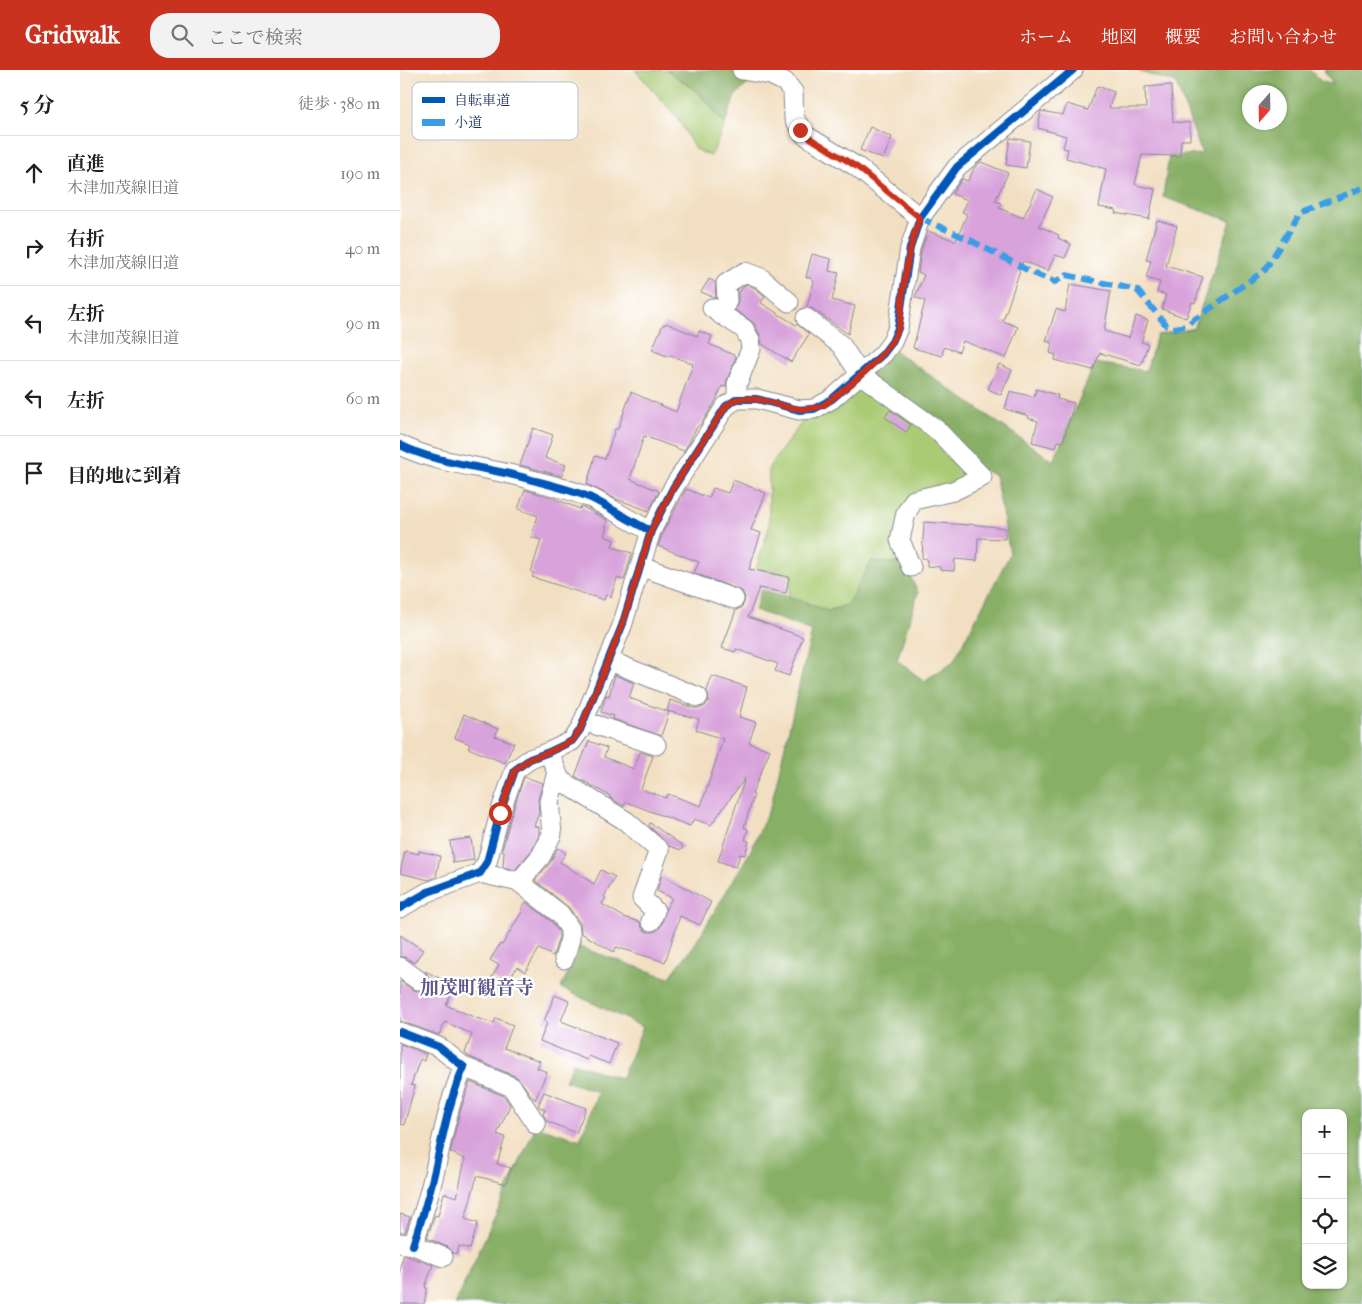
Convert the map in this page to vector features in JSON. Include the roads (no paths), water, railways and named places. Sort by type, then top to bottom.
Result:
[{"type":"street","points":[[742,70],[771,75],[785,82],[792,92],[794,118],[805,135],[857,167],[920,218]]},
{"type":"street","points":[[480,873],[486,862],[515,770],[530,759],[572,741],[580,730],[622,626],[651,531],[673,488],[726,406],[738,399],[757,400],[799,410],[807,410],[824,405],[882,354],[892,342],[898,328],[908,256],[920,218],[957,167],[1073,70]]},
{"type":"street","points":[[738,399],[736,384],[751,348],[750,340],[744,330],[716,312],[727,301],[726,284],[745,272],[761,278],[789,302]]},
{"type":"street","points":[[806,318],[841,345],[860,374],[936,430],[982,477],[953,491],[914,500],[906,512],[900,540],[911,567]]},
{"type":"street","points":[[400,445],[424,456],[530,479],[590,498],[651,531]]},
{"type":"street","points":[[640,566],[734,599]]},
{"type":"street","points":[[608,660],[698,697]]},
{"type":"street","points":[[584,721],[656,745]]},
{"type":"street","points":[[549,752],[560,780],[626,821],[659,850],[642,898],[655,911],[651,921]]},
{"type":"street","points":[[518,882],[541,856],[552,834],[549,802],[557,772]]},
{"type":"street","points":[[400,908],[428,892],[480,873],[518,882],[560,914],[570,929],[570,939],[564,958]]},
{"type":"street","points":[[400,968],[418,980]]},
{"type":"street","points":[[400,1032],[439,1047],[464,1067],[512,1087],[536,1124]]},
{"type":"street","points":[[443,1257],[407,1244],[432,1182],[454,1088],[464,1067]]},
{"type":"district","name":"加茂町観音寺","points":[[477,987]]}]
